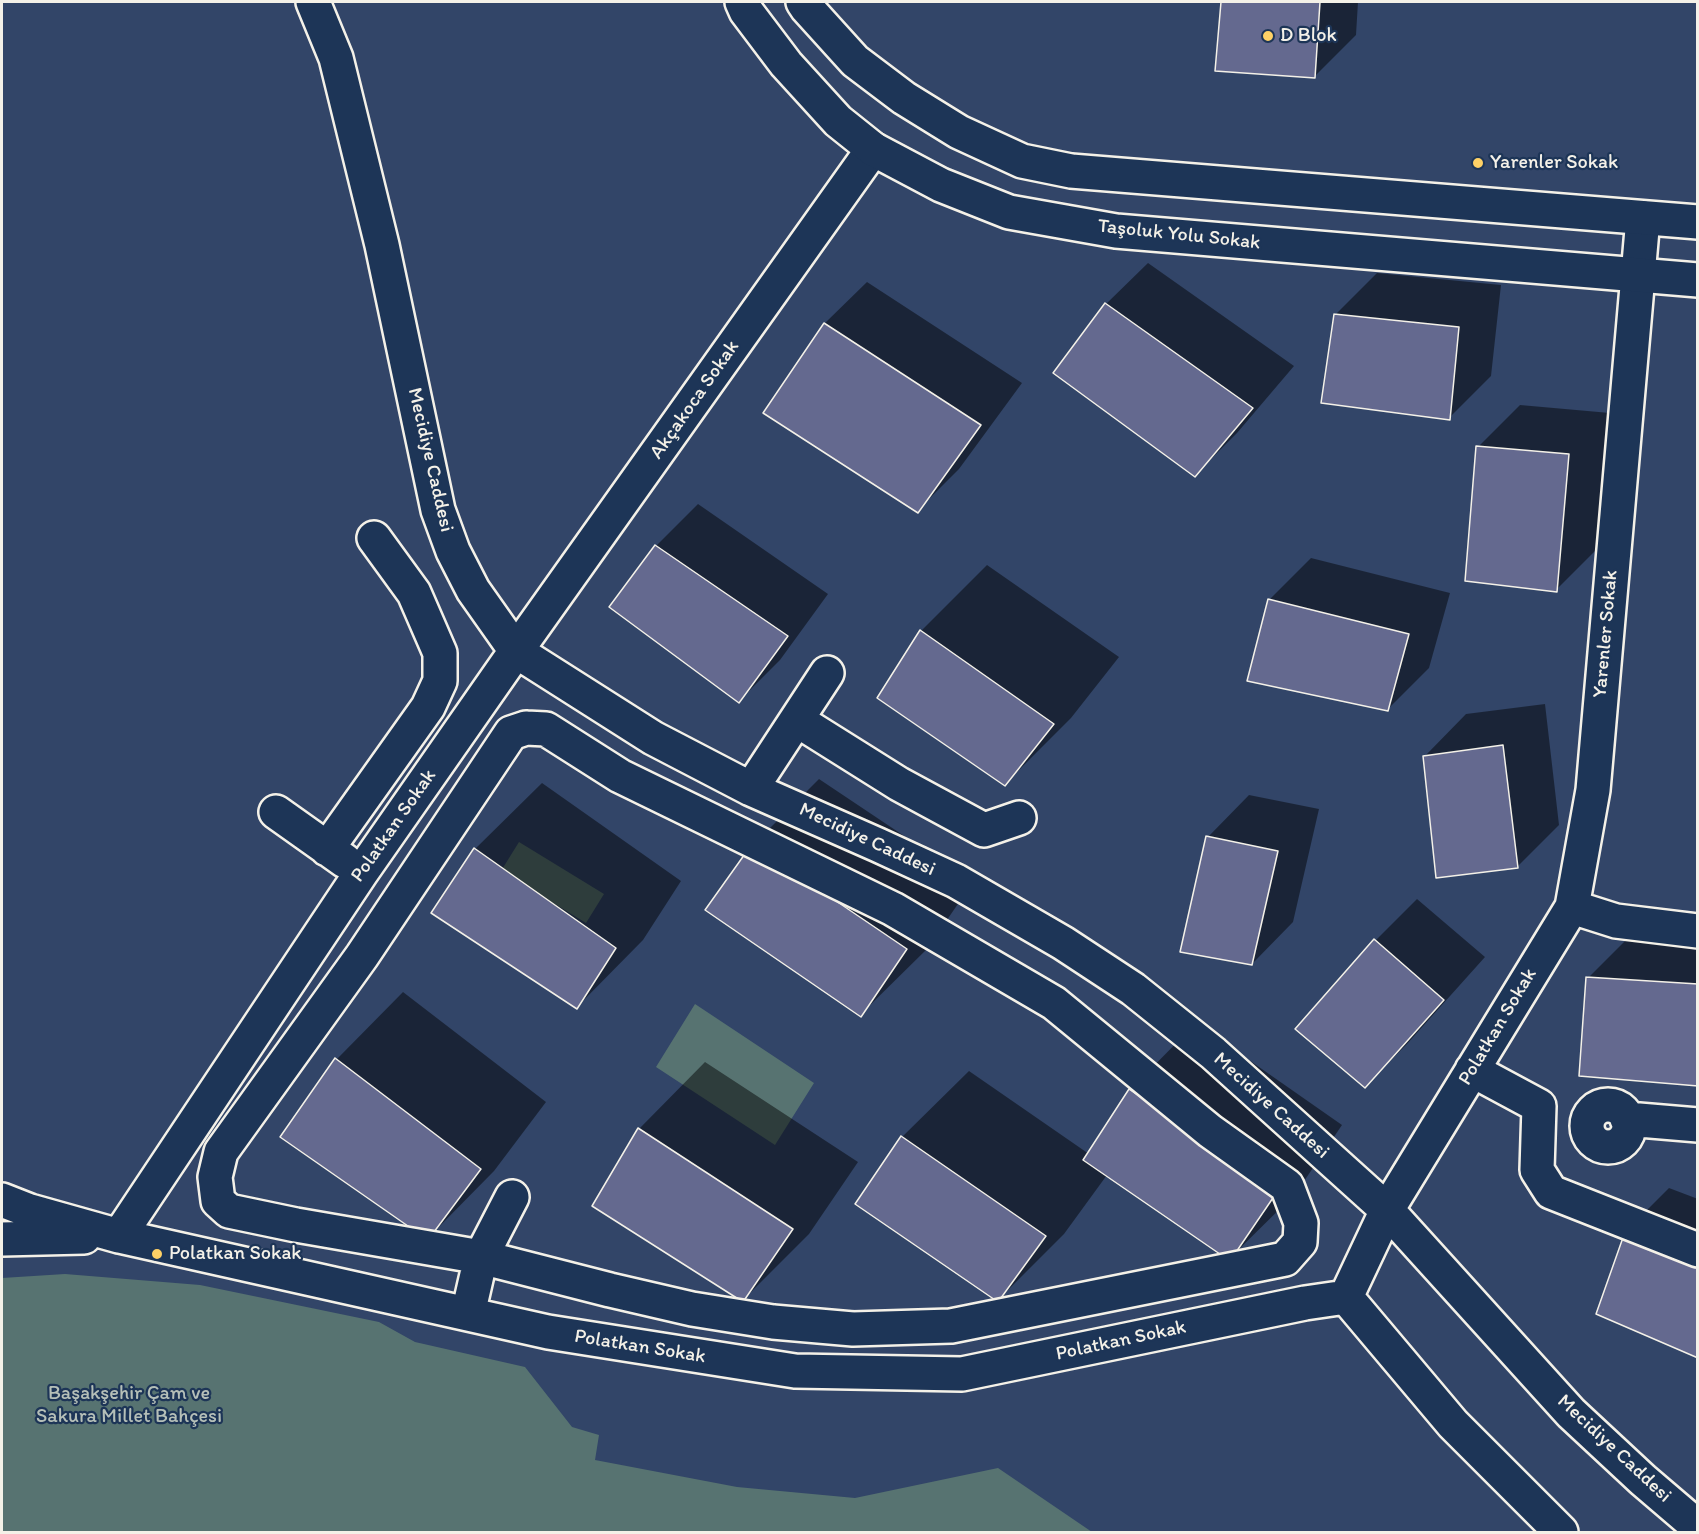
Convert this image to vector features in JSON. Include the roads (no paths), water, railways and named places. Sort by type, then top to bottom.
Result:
[{"type":"street","name":"Mecidiye Caddesi","points":[[313,2],[336,58],[382,245],[438,510],[453,551],[473,590],[516,651],[653,738],[752,789],[956,881],[1063,943],[1133,989],[1213,1053],[1387,1210],[1571,1413],[1698,1527]]},
{"type":"street","name":"Taşoluk Yolu Sokak","points":[[742,2],[746,11],[786,64],[838,121],[873,149],[941,185],[1009,212],[1116,231],[1698,280]]},
{"type":"street","points":[[803,2],[855,61],[904,98],[959,132],[1022,161],[1071,171],[1698,222]]},
{"type":"street","name":"Akçakoca Sokak","points":[[516,651],[873,149]]},
{"type":"street","name":"Yarenler Sokak","points":[[1572,907],[1593,790],[1643,218]]},
{"type":"street","points":[[327,849],[428,707],[440,681],[440,653],[414,593],[374,538]]},
{"type":"street","name":"Polatkan Sokak","points":[[516,651],[361,873],[119,1236],[548,1332],[795,1371],[962,1374],[1305,1303],[1346,1297],[1387,1210],[1572,907]]},
{"type":"street","points":[[752,789],[827,673]]},
{"type":"street","points":[[797,720],[899,784],[984,830],[1019,818]]},
{"type":"street","points":[[526,728],[546,729],[620,776],[893,909],[1054,1003],[1210,1131],[1287,1186],[1301,1224],[1300,1242],[1285,1259],[951,1326],[854,1329],[773,1322],[682,1307],[481,1257],[229,1211],[218,1201],[215,1177],[221,1152],[362,956],[511,733],[526,728]]},
{"type":"street","points":[[276,812],[361,873]]},
{"type":"street","points":[[1572,907],[1616,921],[1698,931]]},
{"type":"street","points":[[1472,1070],[1539,1106],[1537,1170],[1551,1192],[1698,1250]]},
{"type":"street","points":[[1627,1119],[1698,1125]]},
{"type":"street","points":[[468,1314],[481,1257],[512,1197]]},
{"type":"street","points":[[2,1200],[30,1211],[119,1236]]},
{"type":"street","points":[[2,1239],[119,1236]]},
{"type":"street","points":[[1346,1297],[1453,1424],[1561,1533]]},
{"type":"place","name":"D Blok","points":[[1268,36]]},
{"type":"place","name":"Yarenler Sokak","points":[[1478,163]]},
{"type":"place","name":"Polatkan Sokak","points":[[157,1254]]},
{"type":"park label","name":"Başakşehir Çam ve Sakura Millet Bahçesi","points":[[129,1406]]}]
